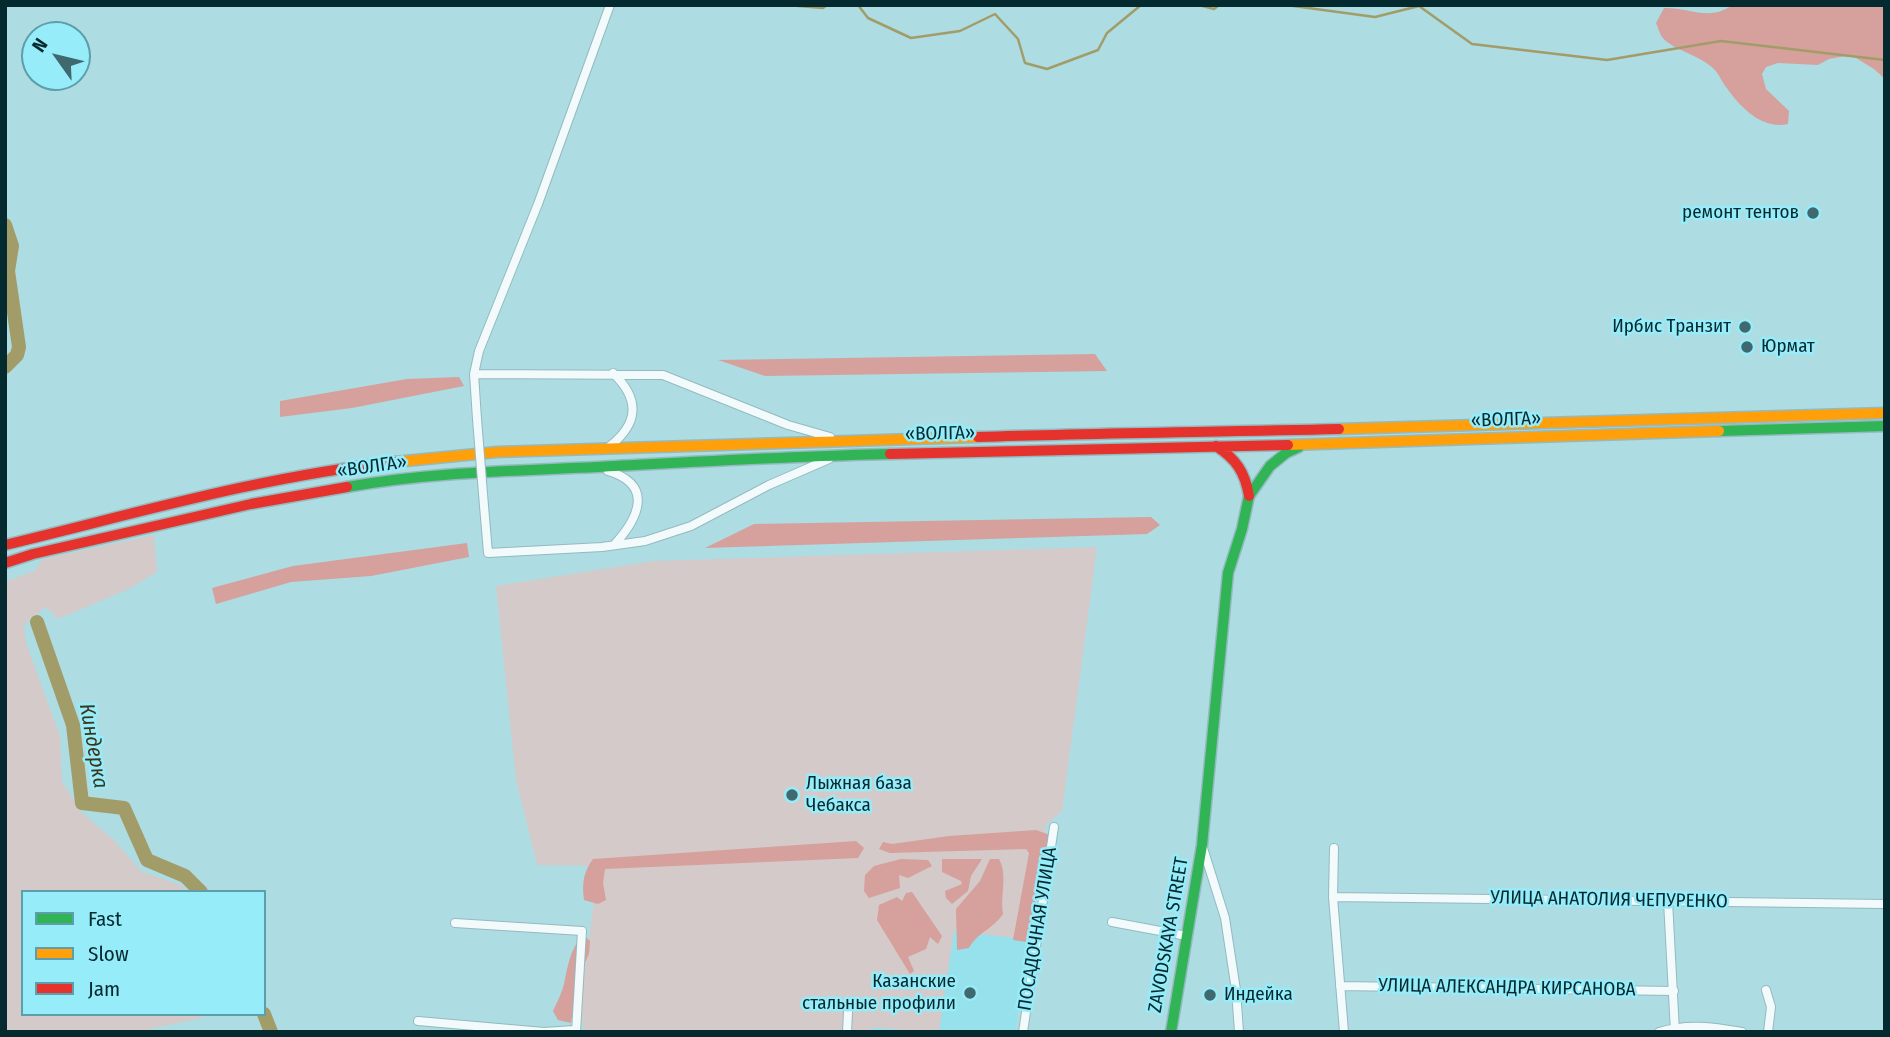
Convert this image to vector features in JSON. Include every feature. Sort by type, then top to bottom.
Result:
[{"type":"main road","name":"«ВОЛГА»","points":[[5,545],[247,487],[360,466],[497,452],[1158,431],[1210,433],[1885,413]]},
{"type":"main road","name":"«ВОЛГА»","points":[[5,563],[33,554],[251,504],[363,484],[495,470],[839,454],[1305,445],[1885,426]]},
{"type":"main road","points":[[1249,496],[1270,466],[1286,453],[1305,445]]},
{"type":"main road","points":[[1216,446],[1241,467],[1247,479],[1249,496]]},
{"type":"main road","name":"ZAVODSKAYA STREET","points":[[1171,1032],[1202,845],[1228,573],[1249,496]]},
{"type":"street","points":[[610,5],[538,204],[479,351],[474,374],[488,553],[645,541],[691,526],[769,485],[839,454]]},
{"type":"street","points":[[607,449],[626,429],[632,418],[633,408],[627,387],[613,373]]},
{"type":"street","points":[[474,374],[663,375],[788,425],[839,440]]},
{"type":"street","points":[[595,467],[620,474],[629,482],[637,497],[637,511],[630,527],[614,545]]},
{"type":"street","name":"ПОСАДОЧНАЯ УЛИЦА","points":[[1023,1032],[1054,827]]},
{"type":"street","points":[[1202,845],[1225,918],[1236,990],[1238,1032]]},
{"type":"street","points":[[1334,848],[1333,897],[1344,1032]]},
{"type":"street","name":"УЛИЦА АНАТОЛИЯ ЧЕПУРЕНКО","points":[[1333,897],[1885,904]]},
{"type":"street","points":[[1668,901],[1675,1029]]},
{"type":"street","points":[[1112,922],[1187,936]]},
{"type":"street","points":[[418,1021],[544,1032],[576,1031],[582,931],[455,923]]},
{"type":"street","name":"УЛИЦА АЛЕКСАНДРА КИРСАНОВА","points":[[1340,986],[1674,990]]},
{"type":"street","points":[[1766,990],[1771,1007],[1768,1032]]},
{"type":"street","points":[[847,1032],[848,1012]]},
{"type":"street","points":[[1659,1032],[1703,1025],[1742,1032]]},
{"type":"shaded area","points":[[1732,5],[1885,5],[1885,79],[1851,55],[1829,59],[1818,65],[1778,63],[1766,67],[1762,74],[1766,89],[1789,111],[1788,124],[1769,124],[1752,115],[1738,102],[1708,64],[1667,42],[1656,23],[1664,8],[1707,13],[1724,10]]},
{"type":"shaded area","points":[[1095,354],[1107,371],[765,376],[718,360]]},
{"type":"shaded area","points":[[459,377],[464,386],[352,408],[280,417],[280,401],[407,379]]},
{"type":"shaded area","points":[[1151,517],[1160,525],[1147,534],[705,548],[754,524]]},
{"type":"shaded area","points":[[154,535],[157,572],[131,588],[58,619],[46,607],[24,624],[26,643],[60,736],[62,781],[82,813],[113,839],[142,872],[181,885],[186,890],[21,890],[21,1016],[202,1018],[150,1029],[149,1032],[5,1032],[5,582],[34,571],[43,559]]},
{"type":"shaded area","points":[[467,543],[469,557],[371,576],[291,582],[216,604],[212,588],[293,566]]},
{"type":"shaded area","name":"Лыжная база Чебакса","points":[[1097,547],[1062,811],[1046,825],[1032,940],[954,931],[939,1032],[872,1028],[871,1032],[584,1032],[580,1001],[599,866],[537,865],[516,780],[496,586],[653,561]]},
{"type":"shaded area","points":[[1036,830],[1050,835],[1026,942],[1013,940],[1029,853],[1026,849],[890,853],[879,849],[883,842],[892,844],[949,836]]},
{"type":"shaded area","points":[[856,841],[864,848],[858,858],[605,869],[603,883],[606,900],[598,904],[584,900],[584,878],[593,859]]},
{"type":"shaded area","points":[[901,859],[928,860],[932,866],[908,878],[899,875],[900,888],[869,898],[864,891],[865,875],[874,866]]},
{"type":"shaded area","points":[[942,859],[982,859],[971,876],[968,891],[952,904],[946,898],[945,891],[962,884],[942,872]]},
{"type":"shaded area","points":[[990,859],[999,859],[1002,865],[1003,914],[969,948],[957,950],[956,909],[980,881]]},
{"type":"shaded area","name":"Казанские стальные профили","points":[[909,881],[974,923],[1030,932],[1015,1032],[854,1032]]},
{"type":"shaded area","points":[[912,892],[942,936],[938,944],[930,937],[926,949],[908,957],[914,971],[910,974],[877,920],[879,905],[897,897],[902,901],[906,893]]},
{"type":"shaded area","points":[[583,935],[590,941],[589,954],[579,975],[571,1023],[558,1020],[553,1011],[563,987],[572,952]]},
{"type":"waterway","points":[[787,5],[823,8],[827,5]]},
{"type":"waterway","points":[[858,5],[868,18],[911,38],[960,31],[995,14],[1018,39],[1025,63],[1047,69],[1098,50],[1107,33],[1141,5]]},
{"type":"waterway","points":[[1199,5],[1214,9],[1219,5]]},
{"type":"waterway","points":[[1286,5],[1375,17],[1419,6],[1472,44],[1607,60],[1721,41],[1885,60]]},
{"type":"waterway","name":"Киндерка","points":[[5,225],[12,246],[8,271],[19,347],[17,355],[5,367]]},
{"type":"waterway","name":"Киндерка","points":[[37,622],[73,725],[82,803],[124,808],[147,860],[185,876],[199,890]]},
{"type":"waterway","name":"Киндерка","points":[[265,1016],[271,1032]]},
{"type":"traffic: fast","points":[[1719,431],[1885,426]]},
{"type":"traffic: fast","points":[[1171,1032],[1202,845],[1228,573],[1249,496],[1270,466],[1286,453],[1299,447]]},
{"type":"traffic: fast","points":[[347,487],[471,473],[890,454]]},
{"type":"traffic: slow","points":[[1339,429],[1885,413]]},
{"type":"traffic: slow","points":[[1288,445],[1719,431]]},
{"type":"traffic: slow","points":[[395,462],[497,452],[978,437]]},
{"type":"traffic: jam","points":[[978,437],[1339,429]]},
{"type":"traffic: jam","points":[[890,454],[1288,445]]},
{"type":"traffic: jam","points":[[1216,446],[1238,467],[1249,496]]},
{"type":"traffic: jam","points":[[5,545],[248,486],[395,462]]},
{"type":"traffic: jam","points":[[5,563],[33,554],[251,504],[347,487]]},
{"type":"place","name":"ремонт тентов","points":[[1813,213]]},
{"type":"place","name":"Ирбис Транзит","points":[[1745,327]]},
{"type":"place","name":"Юрмат","points":[[1747,347]]},
{"type":"place","name":"Лыжная база Чебакса","points":[[792,795]]},
{"type":"place","name":"Казанские стальные профили","points":[[970,993]]},
{"type":"place","name":"Индейка","points":[[1210,995]]}]
